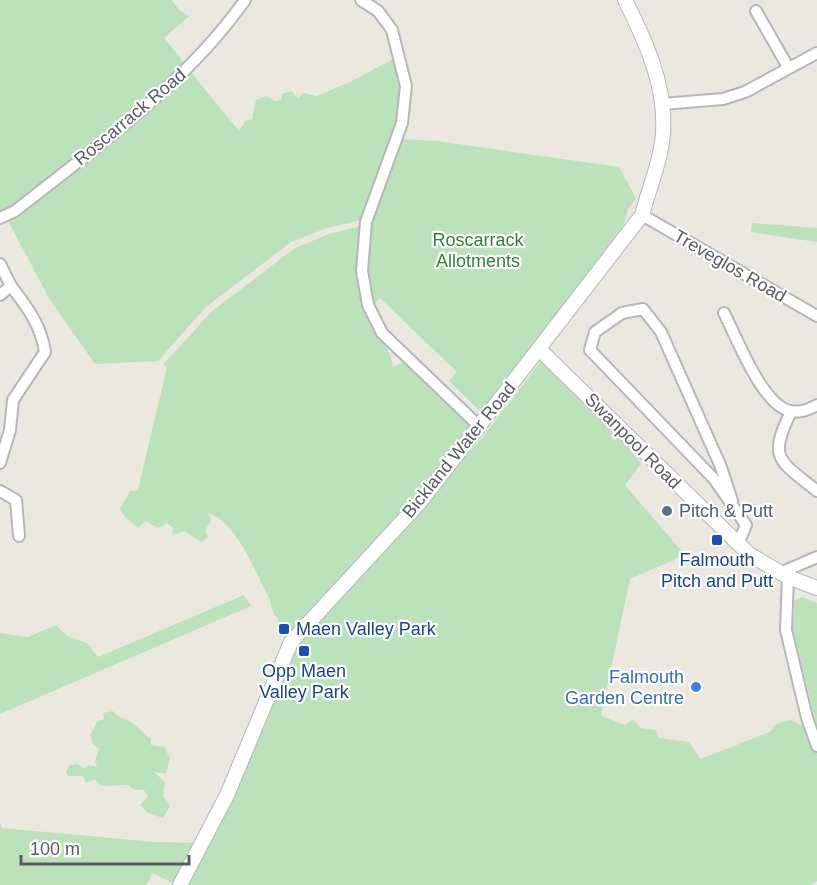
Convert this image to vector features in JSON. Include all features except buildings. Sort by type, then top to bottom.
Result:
[{"type":"street","name":"Roscarrack Road","points":[[0,218],[24,205],[177,79],[223,31],[244,0]]},
{"type":"street","points":[[361,0],[378,11],[392,30],[406,86],[402,123],[366,222],[362,271],[368,305],[382,333],[480,427]]},
{"type":"street","name":"Bickland Water Road","points":[[180,885],[227,795],[291,642],[421,501],[540,350],[642,215],[658,162],[663,134],[662,104],[654,65],[625,0]]},
{"type":"street","points":[[756,11],[788,67]]},
{"type":"street","points":[[662,104],[723,99],[745,92],[817,53]]},
{"type":"street","name":"Treveglos Road","points":[[642,215],[817,316]]},
{"type":"street","points":[[0,264],[11,286],[31,311],[43,336],[45,352],[13,400],[10,430],[0,463]]},
{"type":"street","points":[[0,295],[11,286]]},
{"type":"street","points":[[732,501],[721,467],[661,332],[643,309],[622,313],[595,332],[590,350],[714,479],[732,501],[746,525],[738,544]]},
{"type":"street","points":[[724,313],[763,388],[776,403],[791,412],[817,405]]},
{"type":"street","name":"Swanpool Road","points":[[540,350],[738,544],[784,575],[817,588]]},
{"type":"street","points":[[791,412],[779,436],[777,450],[785,465],[817,491]]},
{"type":"street","points":[[0,491],[16,500],[19,536]]},
{"type":"street","points":[[817,557],[784,575],[786,630],[807,718],[817,746]]},
{"type":"green space","points":[[0,0],[172,0],[179,10],[189,16],[164,38],[186,65],[53,175],[0,214]]},
{"type":"green space","points":[[395,58],[403,87],[397,122],[361,220],[327,228],[291,242],[206,307],[158,361],[95,364],[50,300],[8,221],[60,182],[181,82],[190,71],[239,131],[245,121],[252,119],[256,100],[266,96],[275,101],[281,100],[282,94],[292,91],[298,99],[303,93],[317,96],[350,82]]},
{"type":"green space","name":"Roscarrack Allotments","points":[[400,139],[437,141],[619,167],[636,198],[628,209],[624,224],[484,415],[449,381],[457,372],[380,298],[372,307],[366,272],[370,222]]},
{"type":"green space","points":[[752,223],[817,228],[817,242],[751,232]]},
{"type":"green space","points":[[362,226],[362,276],[365,305],[371,321],[388,350],[393,367],[406,361],[476,427],[419,499],[291,640],[273,612],[270,600],[244,550],[218,517],[207,513],[212,519],[205,530],[208,537],[202,542],[184,531],[177,534],[172,533],[173,528],[167,523],[158,528],[146,521],[138,528],[125,517],[120,509],[130,491],[138,490],[167,367],[163,365],[211,312],[295,248],[329,234]]},
{"type":"green space","points":[[541,361],[625,443],[641,464],[625,485],[685,555],[630,579],[601,716],[625,725],[633,719],[641,728],[656,730],[659,738],[689,742],[700,759],[770,732],[777,723],[791,720],[811,730],[817,746],[817,881],[811,885],[180,885],[291,642],[401,530],[481,439]]},
{"type":"green space","points":[[244,595],[251,606],[0,714],[0,633],[28,637],[56,625],[67,636],[87,643],[98,657]]},
{"type":"green space","points":[[802,597],[817,603],[817,728],[793,629],[794,601]]},
{"type":"green space","points":[[113,711],[134,724],[151,739],[151,745],[164,747],[170,758],[166,774],[154,772],[165,782],[163,795],[170,806],[163,818],[148,813],[140,805],[148,797],[144,790],[133,789],[128,785],[101,786],[95,779],[86,783],[83,776],[68,776],[66,771],[70,765],[77,764],[85,769],[88,765],[97,767],[95,761],[99,749],[93,744],[90,735],[97,722],[104,719],[103,713]]},
{"type":"green space","points":[[0,823],[2,828],[155,842],[200,843],[176,885],[153,873],[146,885],[0,885]]},
{"type":"place","name":"Pitch & Putt","points":[[667,511]]},
{"type":"place","name":"Falmouth Pitch and Putt","points":[[717,540]]},
{"type":"place","name":"Maen Valley Park","points":[[284,629]]},
{"type":"place","name":"Opp Maen Valley Park","points":[[304,651]]},
{"type":"place","name":"Falmouth Garden Centre","points":[[696,687]]}]
